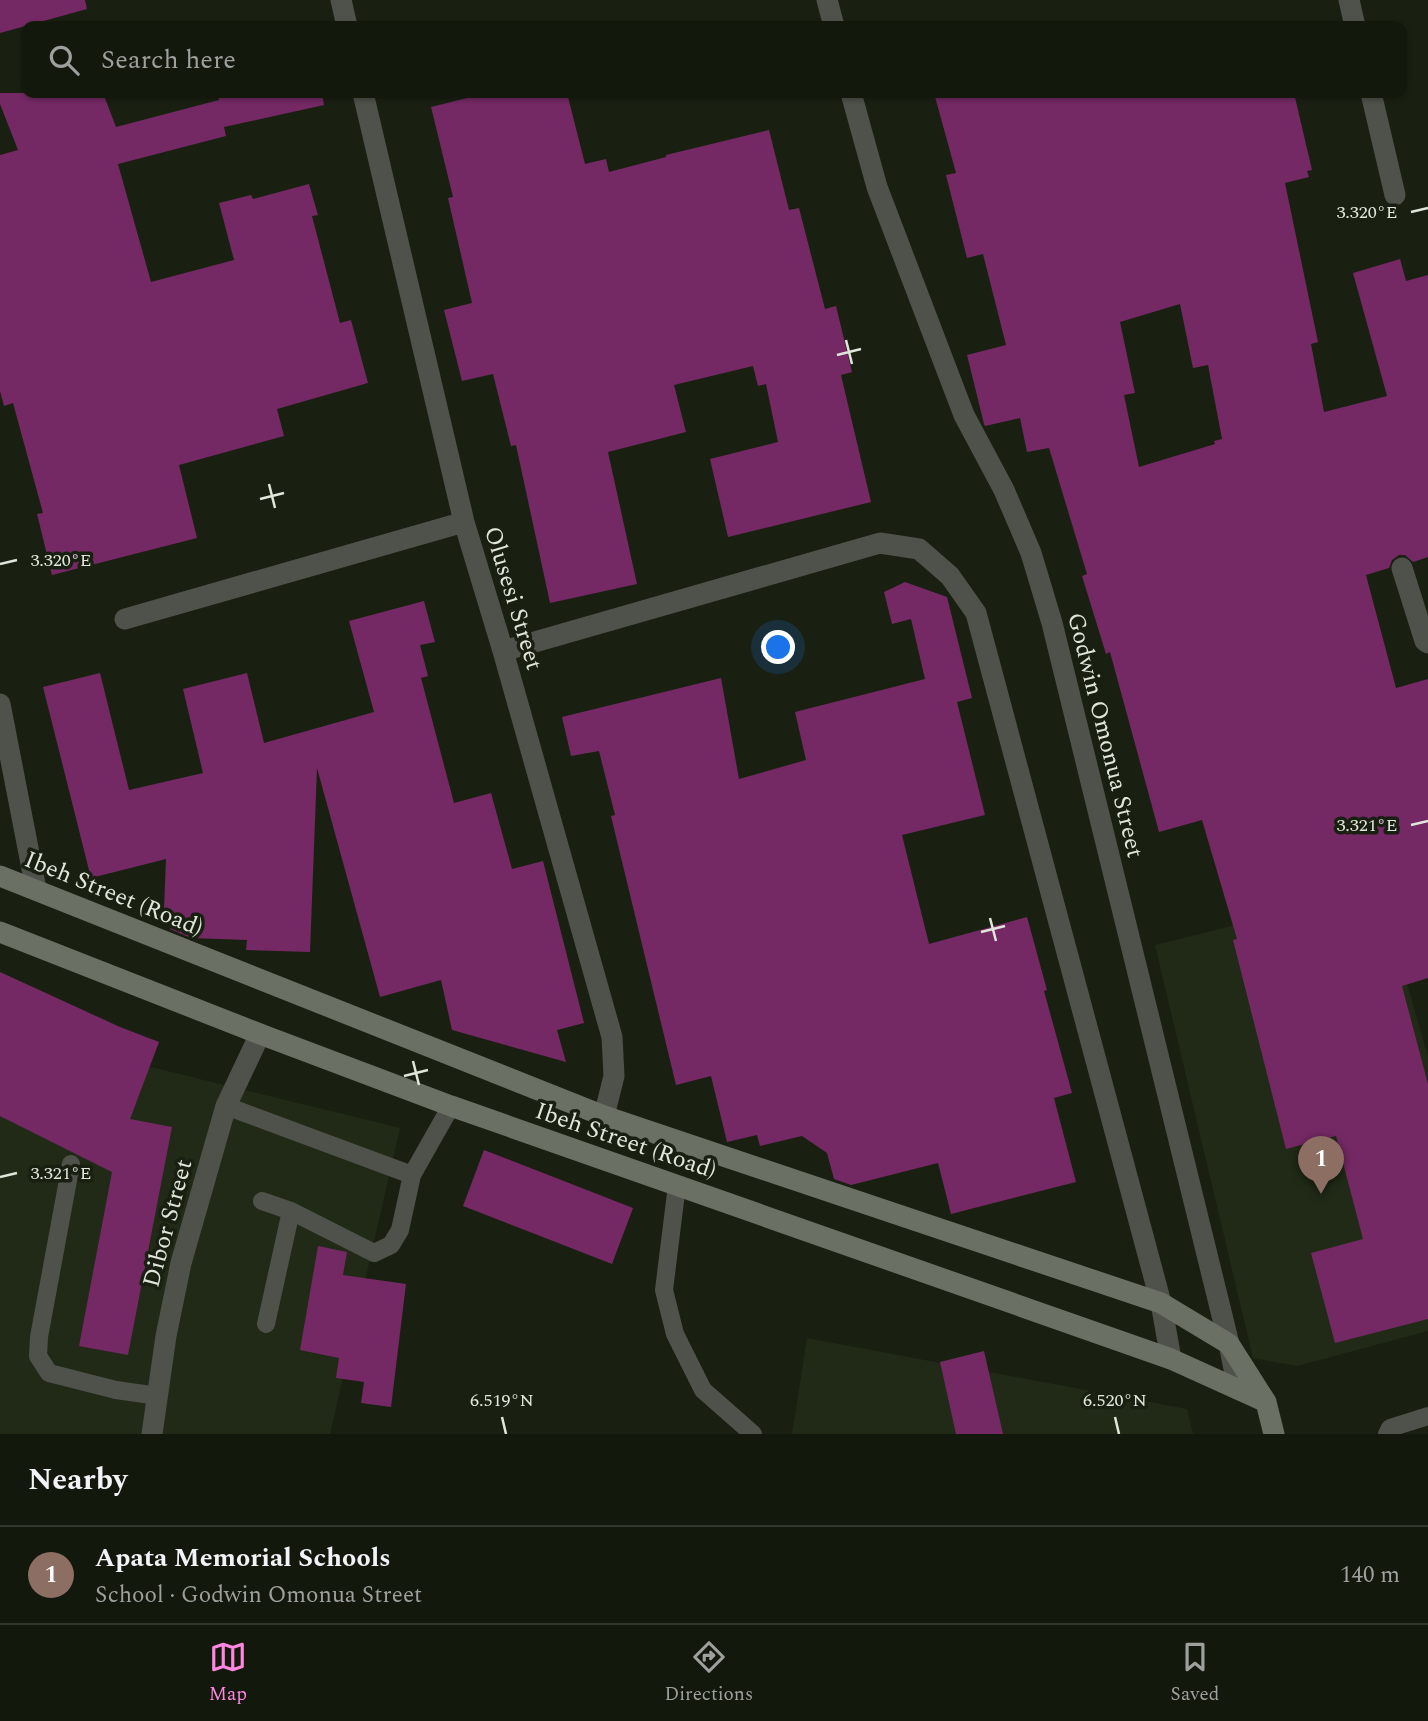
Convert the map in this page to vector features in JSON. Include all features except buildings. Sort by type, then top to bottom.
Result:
[{"type":"street","points":[[341,0],[346,21]]},
{"type":"street","points":[[827,0],[833,21]]},
{"type":"street","points":[[1349,0],[1354,21]]},
{"type":"street","name":"Olusesi Street","points":[[364,98],[464,522],[612,1037],[614,1076],[604,1116]]},
{"type":"street","name":"Godwin Omonua Street","points":[[851,98],[877,187],[964,415],[1004,490],[1034,565],[1052,623],[1229,1344],[1266,1402],[1275,1434]]},
{"type":"street","points":[[1372,98],[1395,195]]},
{"type":"street","points":[[125,619],[464,522]]},
{"type":"street","points":[[503,651],[880,543],[919,549],[950,576],[976,613],[1161,1303],[1171,1359]]},
{"type":"street","points":[[1402,568],[1425,641],[1428,643]]},
{"type":"street","points":[[0,704],[36,889]]},
{"type":"street","name":"Ibeh Street (Road)","points":[[0,876],[604,1116],[1161,1303],[1229,1344]]},
{"type":"street","name":"Ibeh Street (Road)","points":[[0,932],[451,1106],[1171,1359],[1238,1388]]},
{"type":"street","name":"Dibor Street","points":[[152,1434],[166,1336],[181,1263],[226,1106],[260,1034]]},
{"type":"street","points":[[1229,1344],[1238,1388],[1266,1402]]},
{"type":"lane","points":[[226,1106],[412,1175]]},
{"type":"lane","points":[[262,1201],[291,1211],[374,1253],[391,1245],[400,1230],[412,1175],[451,1106]]},
{"type":"lane","points":[[71,1164],[39,1337],[38,1356],[49,1373],[116,1390],[158,1396]]},
{"type":"lane","points":[[677,1185],[664,1290],[675,1334],[703,1391],[753,1434]]},
{"type":"lane","points":[[266,1324],[291,1211]]},
{"type":"lane","points":[[1387,1434],[1390,1428],[1428,1416]]},
{"type":"shaded area","points":[[1380,889],[1428,1057],[1428,1331],[1297,1366],[1253,1358],[1155,945]]},
{"type":"shaded area","points":[[0,1030],[400,1128],[330,1434],[0,1434]]},
{"type":"shaded area","points":[[807,1338],[1187,1409],[1193,1434],[792,1434]]},
{"type":"place","name":"Apata Memorial Schools","points":[[1321,1194]]}]
